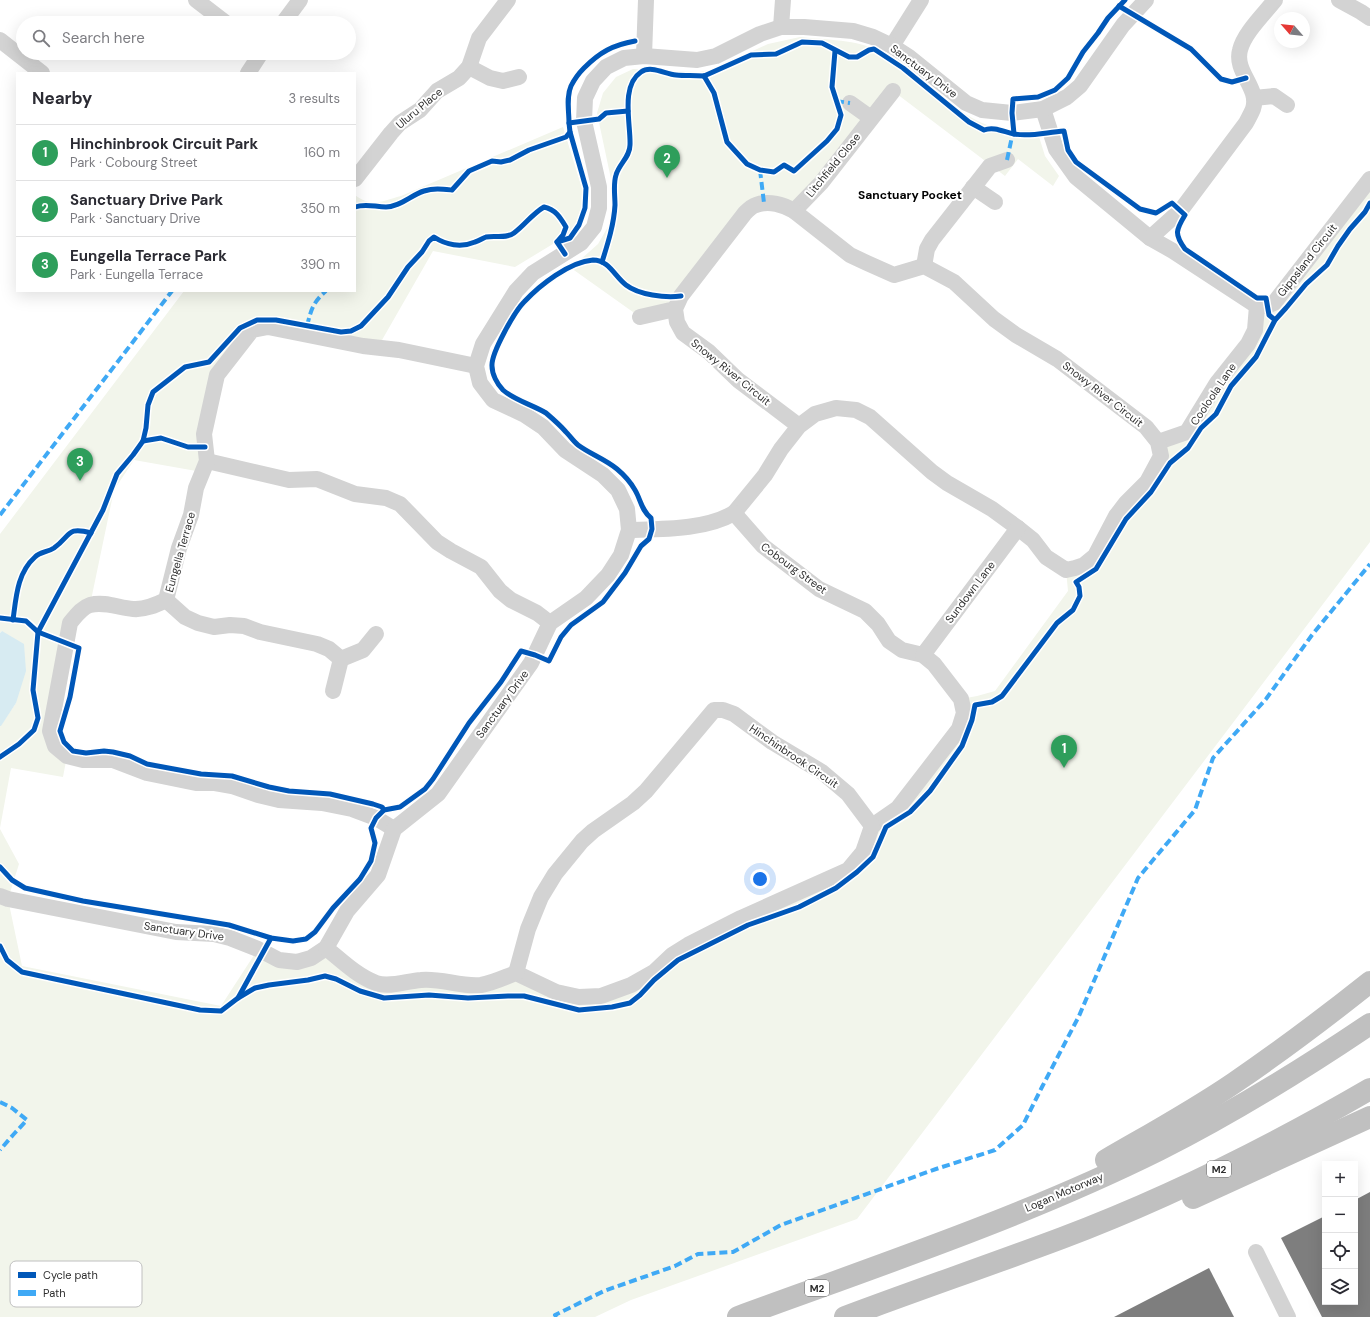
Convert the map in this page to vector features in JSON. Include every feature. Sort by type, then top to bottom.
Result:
[{"type":"highway","points":[[1077,1188],[1094,1167],[1193,1109],[1233,1083],[1315,1025],[1370,982]]},
{"type":"highway","name":"Logan Motorway","points":[[738,1317],[981,1227],[1077,1188],[1158,1150],[1213,1121],[1324,1055],[1370,1024]]},
{"type":"highway","name":"M2","points":[[845,1317],[1062,1238],[1187,1185],[1275,1141],[1370,1089]]},
{"type":"highway","points":[[1062,1238],[1090,1239],[1191,1199],[1370,1117]]},
{"type":"street","points":[[196,0],[217,16]]},
{"type":"street","points":[[288,16],[300,0]]},
{"type":"street","name":"Uluru Place","points":[[356,178],[400,123],[420,110],[437,91],[459,78],[469,67],[479,38],[508,0]]},
{"type":"street","points":[[644,56],[646,0]]},
{"type":"street","points":[[781,28],[783,0]]},
{"type":"street","points":[[892,46],[921,0]]},
{"type":"street","name":"Sanctuary Drive","points":[[476,366],[484,344],[516,291],[533,274],[581,243],[594,227],[600,208],[599,187],[584,121],[585,98],[593,81],[606,68],[624,58],[644,56],[697,60],[716,56],[760,34],[781,28],[804,27],[854,31],[873,37],[892,46],[909,57],[966,103],[982,110],[1012,113],[1043,109],[1067,98],[1080,86],[1123,24],[1146,0]]},
{"type":"street","points":[[1150,238],[1181,210],[1246,123],[1253,109],[1254,98],[1251,87],[1240,66],[1240,51],[1246,38],[1275,0]]},
{"type":"street","points":[[1339,0],[1370,18]]},
{"type":"street","points":[[0,40],[16,53]]},
{"type":"street","points":[[25,60],[41,72]]},
{"type":"street","points":[[249,72],[256,60]]},
{"type":"street","points":[[469,67],[490,78],[503,81],[519,77]]},
{"type":"street","name":"Litchfield Close","points":[[794,211],[821,183],[893,91]]},
{"type":"street","points":[[1254,98],[1274,96],[1287,105]]},
{"type":"street","points":[[850,103],[871,118]]},
{"type":"street","points":[[1043,109],[1056,149],[1076,178],[1150,238],[1173,251],[1257,306]]},
{"type":"street","points":[[640,317],[675,309],[681,296],[745,213],[755,205],[784,205],[794,211],[850,255],[894,275],[924,266],[927,249],[932,240],[990,166],[1007,160]]},
{"type":"street","name":"Gippsland Circuit","points":[[1257,306],[1267,306],[1274,303],[1370,178]]},
{"type":"street","points":[[974,187],[994,202]]},
{"type":"street","name":"Snowy River Circuit","points":[[924,266],[954,282],[994,319],[1016,335],[1057,359],[1146,427],[1158,442]]},
{"type":"street","name":"Cooloola Lane","points":[[1158,442],[1187,432],[1217,383],[1248,344],[1254,330],[1257,306]]},
{"type":"street","name":"Snowy River Circuit","points":[[675,309],[677,322],[683,332],[709,352],[738,380],[799,426]]},
{"type":"street","name":"Eungella Terrace","points":[[394,829],[376,818],[352,809],[322,803],[279,800],[258,795],[232,786],[196,783],[147,773],[113,760],[82,760],[67,756],[55,746],[50,732],[70,623],[81,610],[90,605],[106,604],[134,609],[154,606],[166,600],[179,548],[191,515],[196,488],[206,462],[204,434],[217,375],[252,330],[268,327],[363,346],[399,350],[476,366]]},
{"type":"street","points":[[206,462],[289,480],[317,479],[355,494],[386,498],[400,504],[437,542],[481,567],[500,591],[510,600],[537,613],[550,623],[586,598],[608,575],[620,555],[629,530],[627,509],[618,490],[604,475],[565,450],[543,427],[525,414],[493,400],[480,383],[476,366]]},
{"type":"street","points":[[629,530],[676,528],[712,523],[734,513],[765,476],[799,426],[815,414],[836,408],[856,410],[870,417],[932,472],[992,509],[1018,528],[1033,540],[1046,557],[1066,570],[1084,565],[1094,556],[1116,516],[1147,482],[1161,456],[1158,442]]},
{"type":"street","name":"Cobourg Street","points":[[734,513],[763,546],[819,589],[864,611],[878,624],[889,642],[902,650],[923,655],[934,664],[961,699],[964,713],[959,729],[898,808],[872,826]]},
{"type":"street","name":"Sundown Lane","points":[[923,655],[1018,528]]},
{"type":"street","points":[[166,600],[185,617],[198,623],[214,627],[230,625],[244,626],[260,632],[317,644],[329,649],[341,659]]},
{"type":"street","name":"Sanctuary Drive","points":[[0,896],[8,899],[176,932],[214,934],[258,949],[279,960],[297,962],[311,958],[326,948],[347,911],[378,875],[394,829],[438,794],[532,663],[550,623]]},
{"type":"street","points":[[341,659],[363,650],[376,634]]},
{"type":"street","points":[[333,691],[341,659]]},
{"type":"street","name":"Hinchinbrook Circuit","points":[[516,973],[528,929],[541,897],[555,874],[582,841],[593,831],[633,803],[646,791],[714,710],[723,710],[734,714],[772,742],[822,772],[848,794],[872,826]]},
{"type":"street","points":[[326,948],[362,976],[377,984],[394,984],[433,980],[469,985],[483,985],[516,973],[556,992],[579,997],[601,996],[631,985],[654,972],[672,955],[688,945],[741,918],[848,870],[863,852],[872,826]]},
{"type":"street","points":[[1256,1252],[1288,1317]]},
{"type":"shaded area","points":[[800,37],[852,42],[871,48],[897,61],[941,96],[971,117],[988,125],[1006,130],[1037,130],[1045,156],[1059,176],[1053,186],[1018,159],[1005,176],[893,91],[794,211],[764,203],[681,296],[640,317],[571,268],[598,244],[609,225],[615,198],[597,113],[603,93],[616,77],[633,69],[699,72],[714,69],[768,44]]},
{"type":"shaded area","points":[[563,127],[584,195],[580,214],[571,233],[515,267],[433,251],[378,347],[252,330],[217,375],[202,472],[134,460],[114,490],[90,605],[81,610],[50,731],[67,756],[63,777],[11,768],[0,828],[0,726],[16,703],[2,631],[0,633],[0,534],[183,292],[356,292],[356,196],[361,199],[372,202],[383,201],[401,196]]},
{"type":"shaded area","points":[[1370,179],[1370,542],[857,1219],[631,1300],[595,1317],[0,1317],[0,829],[19,864],[8,899],[22,966],[221,1006],[258,949],[279,960],[326,948],[362,976],[469,985],[516,973],[601,996],[672,955],[848,870],[872,826],[959,729],[961,699],[995,691],[1068,591],[1066,570],[1075,568],[1147,482],[1158,442],[1187,432],[1267,306]]},
{"type":"shaded area","points":[[2,631],[24,644],[26,671],[16,703],[0,726],[0,633]]},
{"type":"building","points":[[1370,1192],[1370,1317],[1322,1317],[1281,1238],[1322,1218],[1322,1305],[1358,1305],[1358,1198]]},
{"type":"building","points":[[1209,1268],[1234,1317],[1114,1317]]},
{"type":"marked path","points":[[836,101],[850,103]]},
{"type":"marked path","points":[[1007,160],[1013,132]]},
{"type":"marked path","points":[[760,170],[764,203]]},
{"type":"marked path","points":[[0,515],[171,292]]},
{"type":"marked path","points":[[307,326],[313,307],[325,292]]},
{"type":"marked path","points":[[557,1317],[555,1315],[604,1291],[675,1266],[698,1254],[733,1252],[781,1225],[936,1169],[995,1150],[1023,1125],[1079,1016],[1138,878],[1195,810],[1213,758],[1266,699],[1312,635],[1370,564]]},
{"type":"marked path","points":[[0,1102],[12,1108],[27,1120],[0,1150]]},
{"type":"cycle path","points":[[1014,134],[1012,113],[1013,99],[1038,97],[1055,90],[1068,78],[1083,52],[1108,18],[1125,0]]},
{"type":"cycle path","points":[[1119,6],[1191,49],[1221,79],[1232,82],[1246,78]]},
{"type":"cycle path","points":[[569,123],[569,90],[578,74],[601,53],[613,47],[635,41]]},
{"type":"cycle path","points":[[704,76],[751,55],[776,54],[802,42],[822,43],[849,57],[857,57],[869,50],[874,49],[903,68],[969,122],[984,130],[995,129],[1020,135],[1064,131],[1068,150],[1076,162],[1140,209],[1156,213],[1172,203],[1185,215],[1178,228],[1178,236],[1185,249],[1257,298],[1266,298],[1269,315],[1275,320]]},
{"type":"cycle path","points":[[704,76],[714,93],[727,142],[747,164],[760,170],[774,172],[784,165],[794,171],[827,141],[837,129],[841,115],[832,87],[835,51]]},
{"type":"cycle path","points":[[602,262],[613,219],[615,205],[615,178],[617,171],[630,149],[628,106],[631,86],[635,78],[641,72],[649,69],[676,75],[704,76]]},
{"type":"cycle path","points":[[356,207],[367,205],[386,207],[401,203],[424,191],[435,189],[452,190],[469,171],[492,161],[501,162],[510,160],[529,150],[566,137],[570,132],[569,123],[599,119],[606,113],[628,111]]},
{"type":"cycle path","points":[[557,242],[570,238],[579,225],[585,208],[586,188],[570,132]]},
{"type":"cycle path","points":[[0,946],[7,960],[22,972],[200,1010],[221,1011],[238,998],[255,988],[325,976],[336,979],[360,991],[384,998],[429,995],[468,998],[524,996],[579,1010],[612,1007],[630,1003],[678,960],[748,925],[799,907],[836,888],[857,872],[873,857],[886,827],[910,812],[930,791],[962,746],[972,720],[975,705],[992,702],[1002,696],[1057,623],[1073,610],[1080,596],[1079,587],[1076,582],[1096,569],[1126,519],[1151,492],[1170,463],[1188,448],[1201,428],[1216,414],[1231,386],[1256,357],[1275,320],[1306,284],[1327,265],[1338,246],[1365,212],[1370,203]]},
{"type":"cycle path","points":[[0,757],[19,744],[34,730],[38,718],[33,690],[38,632],[103,510],[117,474],[143,441],[148,405],[153,392],[185,367],[209,362],[240,328],[257,320],[276,320],[341,332],[351,331],[361,326],[388,297],[408,267],[434,237],[449,244],[464,245],[489,236],[508,236],[518,230],[544,207],[555,212],[566,227],[563,235],[557,242],[565,254]]},
{"type":"cycle path","points":[[0,867],[12,880],[25,888],[83,901],[229,925],[271,938],[293,941],[306,939],[315,932],[333,908],[360,879],[371,861],[375,843],[371,828],[376,818],[384,810],[400,807],[425,789],[469,723],[501,682],[521,651],[549,661],[561,637],[571,625],[603,602],[625,573],[641,546],[649,539],[652,529],[651,518],[643,508],[633,487],[622,473],[608,462],[578,445],[546,413],[507,394],[499,385],[495,379],[492,366],[499,342],[524,302],[556,275],[574,265],[584,262],[593,260],[603,263],[608,266],[622,282],[638,291],[667,297],[681,296]]},
{"type":"cycle path","points":[[143,441],[161,438],[188,447],[205,447]]},
{"type":"cycle path","points":[[13,620],[18,586],[24,570],[29,563],[37,555],[54,548],[70,533],[77,531],[91,533]]},
{"type":"cycle path","points":[[0,618],[26,621],[38,632],[79,648],[70,697],[60,731],[64,742],[73,751],[86,753],[104,751],[113,752],[130,756],[147,764],[201,774],[232,776],[269,787],[289,791],[330,794],[373,804],[382,807],[384,810]]},
{"type":"cycle path","points":[[238,998],[271,938]]},
{"type":"place","name":"Sanctuary Drive Park","points":[[667,178]]},
{"type":"place","name":"Eungella Terrace Park","points":[[80,481]]},
{"type":"place","name":"Hinchinbrook Circuit Park","points":[[1064,768]]},
{"type":"district","name":"Sanctuary Pocket","points":[[910,195]]}]
